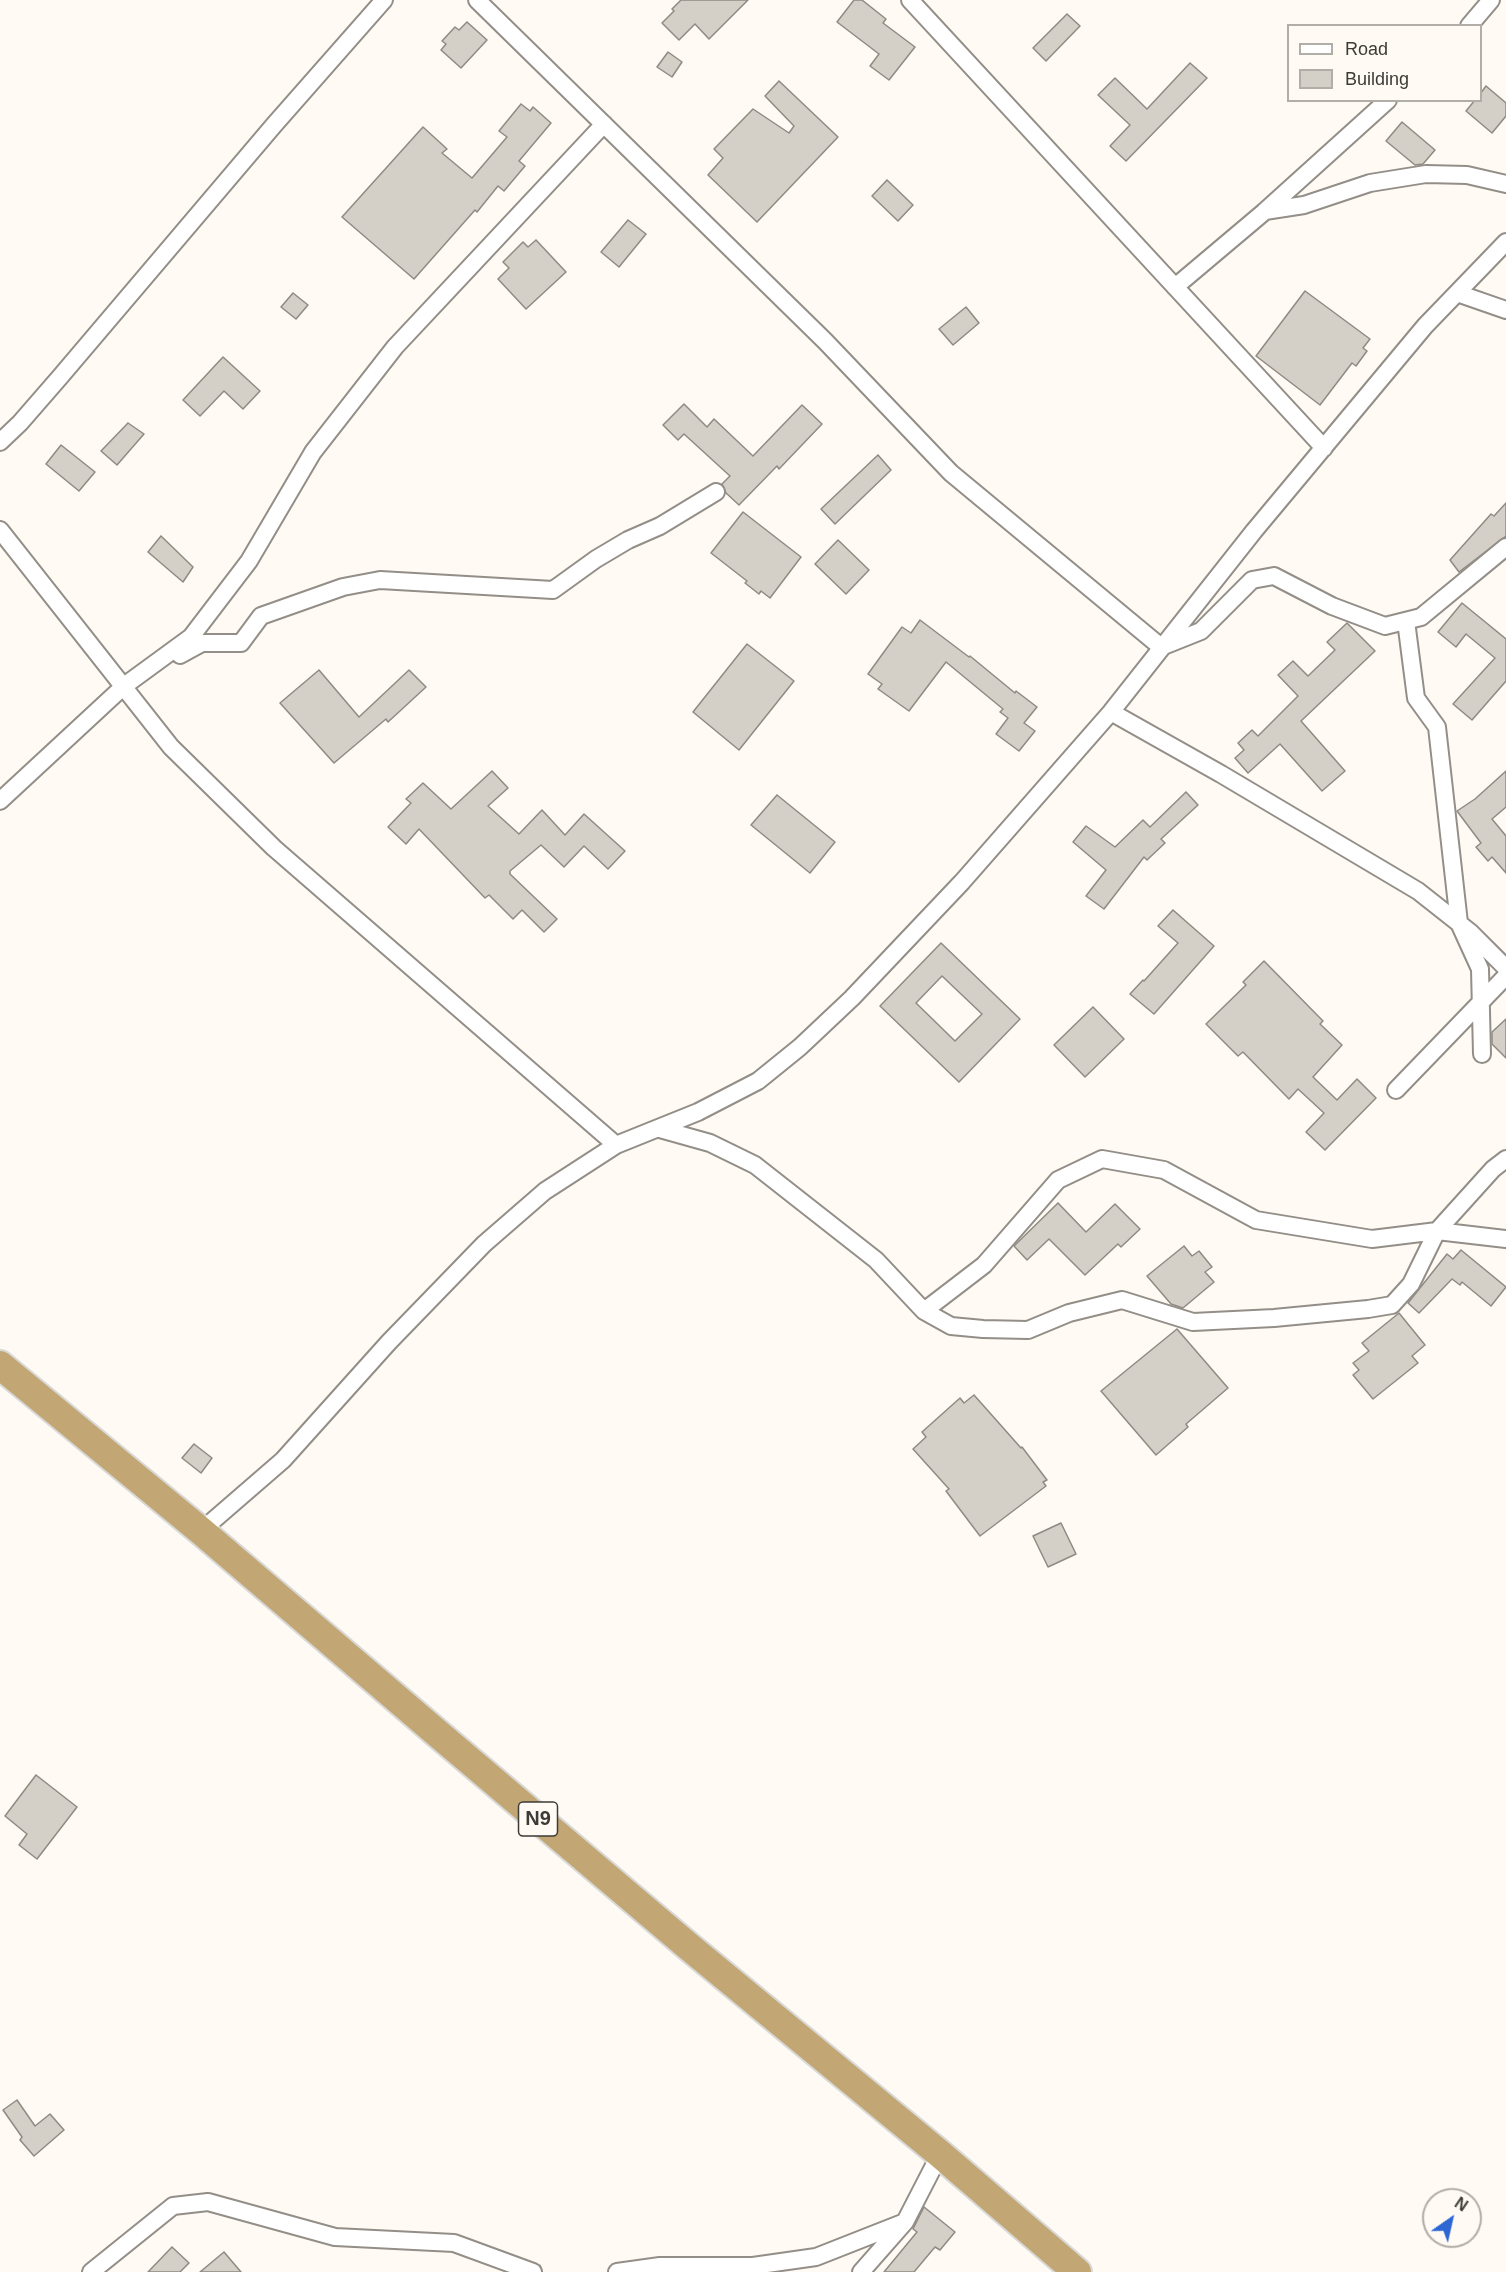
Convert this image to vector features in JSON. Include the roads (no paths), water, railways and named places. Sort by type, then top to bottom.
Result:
[{"type":"highway","name":"N9","points":[[0,1365],[201,1531],[1077,2272]]},
{"type":"street","points":[[0,442],[47,392],[273,126],[384,0]]},
{"type":"street","points":[[477,0],[825,341],[951,473],[1161,647]]},
{"type":"street","points":[[910,0],[1324,448]]},
{"type":"street","points":[[1471,24],[1491,0]]},
{"type":"street","points":[[1175,287],[1264,212],[1386,102]]},
{"type":"street","points":[[0,801],[124,686],[191,637],[249,561],[313,452],[395,347],[604,124]]},
{"type":"street","points":[[1264,212],[1304,205],[1370,183],[1398,177],[1426,174],[1467,176],[1506,184]]},
{"type":"street","points":[[201,1531],[283,1460],[389,1342],[484,1244],[545,1191],[616,1145],[698,1113],[758,1081],[800,1047],[852,998],[962,882],[1111,712],[1254,531],[1425,326],[1506,242]]},
{"type":"street","points":[[1456,293],[1506,310]]},
{"type":"street","points":[[124,686],[202,643],[241,643],[261,616],[343,587],[380,580],[553,590],[620,544],[660,526],[716,492]]},
{"type":"street","points":[[0,530],[171,747],[274,848],[616,1145]]},
{"type":"street","points":[[1161,647],[1201,631],[1252,580],[1274,576],[1332,606],[1386,626],[1421,617],[1506,547]]},
{"type":"street","points":[[1406,621],[1416,698],[1437,727],[1459,923],[1480,969],[1482,1054]]},
{"type":"street","points":[[1111,712],[1221,774],[1418,891],[1459,923],[1506,968]]},
{"type":"street","points":[[1396,1090],[1506,976]]},
{"type":"street","points":[[660,1129],[710,1143],[755,1165],[876,1260],[924,1311],[951,1326],[1028,1330],[1069,1313],[1122,1300],[1193,1322],[1274,1318],[1392,1305],[1411,1284],[1437,1231],[1506,1159]]},
{"type":"street","points":[[924,1311],[984,1265],[1058,1180],[1102,1160],[1164,1170],[1256,1220],[1372,1239],[1437,1231],[1506,1239]]},
{"type":"street","points":[[861,2272],[905,2222],[940,2154]]},
{"type":"street","points":[[91,2272],[173,2206],[208,2202],[335,2237],[454,2243],[533,2272]]},
{"type":"street","points":[[617,2272],[660,2266],[753,2266],[816,2258],[905,2222]]}]
